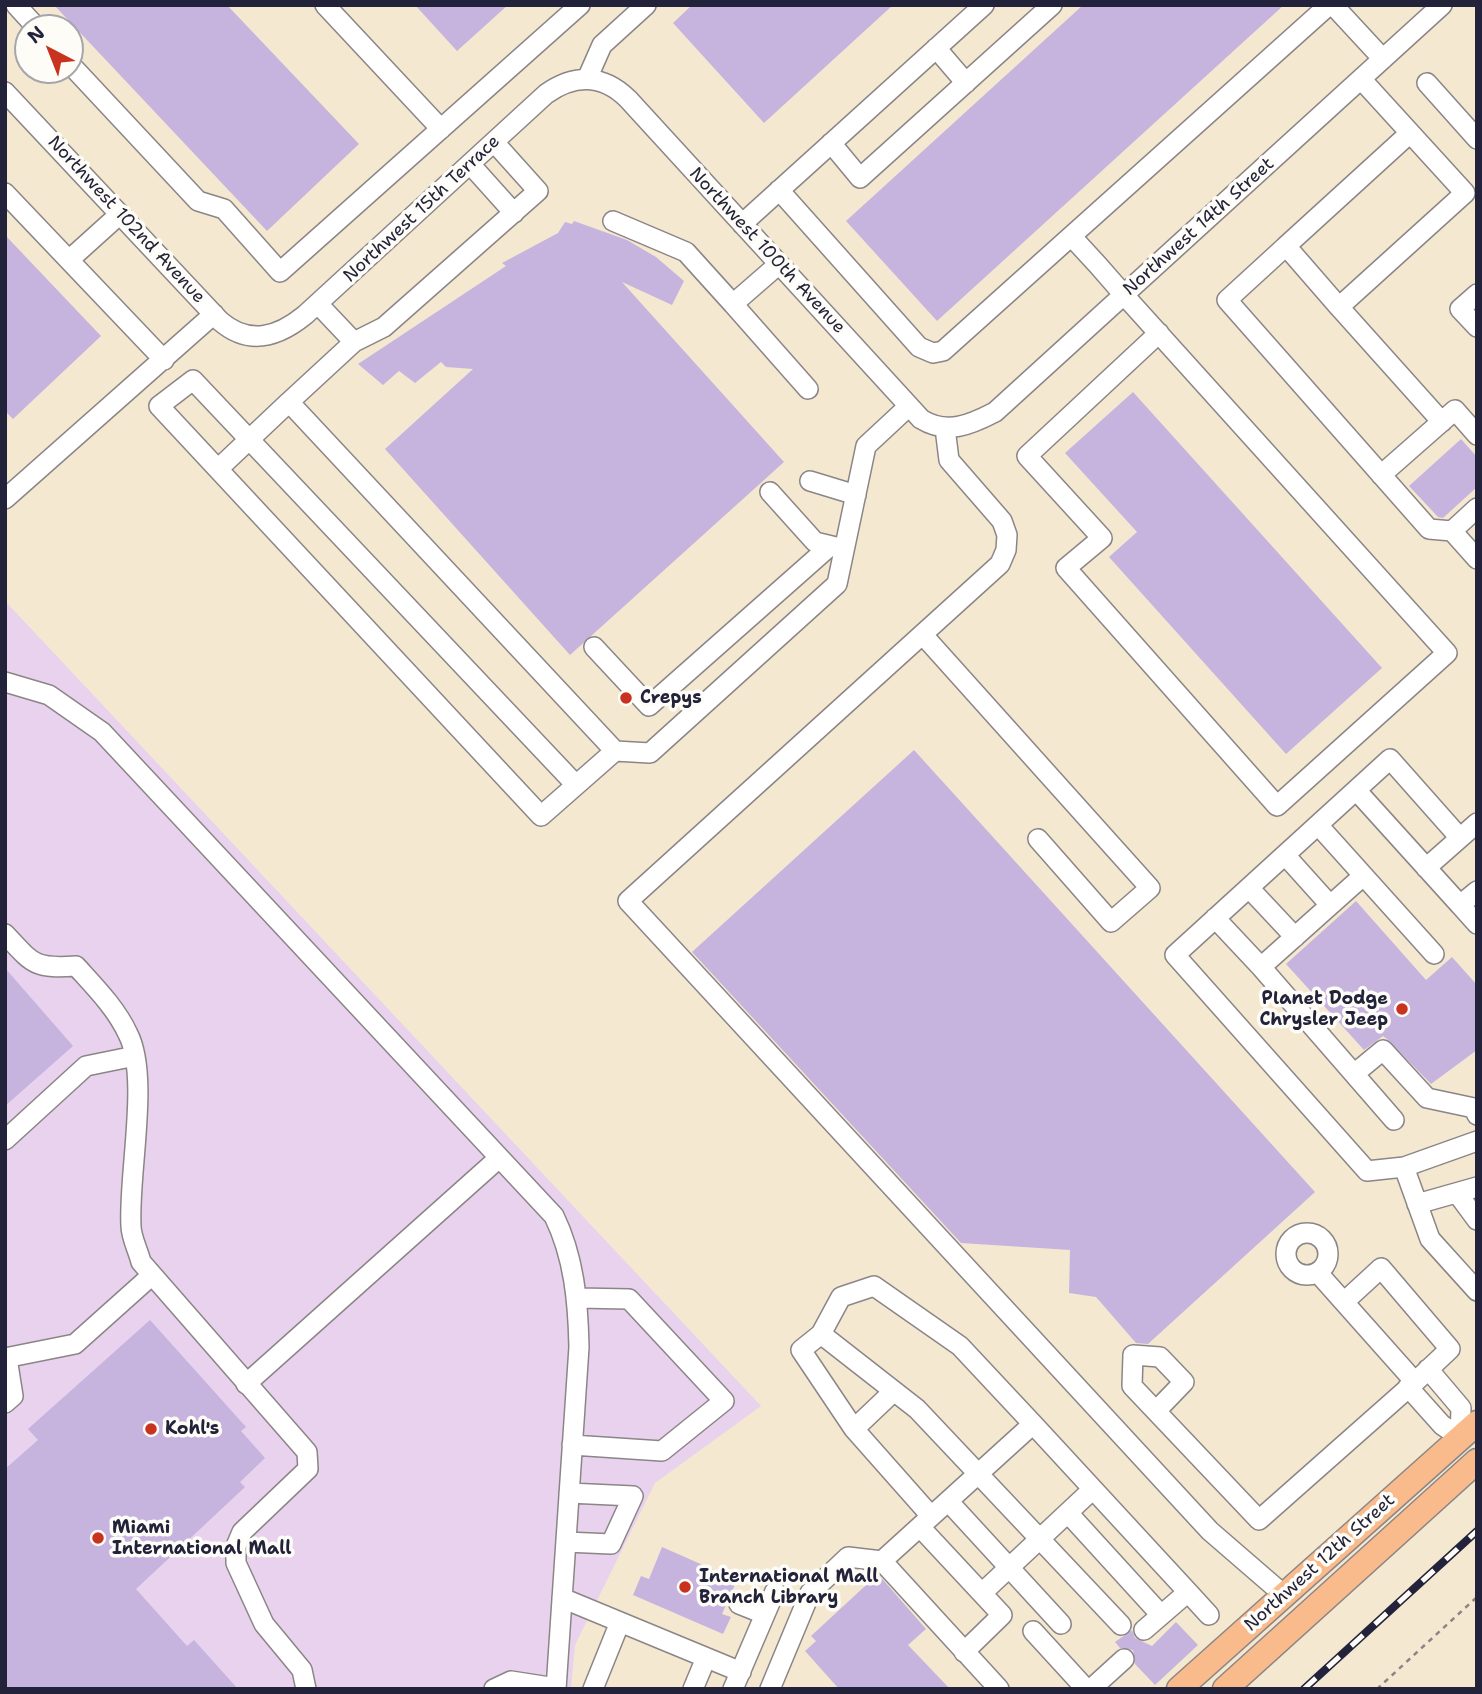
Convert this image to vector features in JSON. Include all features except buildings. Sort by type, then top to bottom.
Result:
[{"type":"main road","name":"Northwest 12th Street","points":[[1180,1689],[1284,1595],[1471,1438]]},
{"type":"main road","name":"Northwest 12th Street","points":[[1225,1689],[1477,1461]]},
{"type":"street","points":[[325,5],[441,129]]},
{"type":"street","points":[[84,79],[198,201],[224,209],[280,272],[580,5]]},
{"type":"street","points":[[587,79],[602,45],[646,5]]},
{"type":"street","points":[[742,224],[984,5]]},
{"type":"street","points":[[831,144],[860,178],[1052,5]]},
{"type":"street","points":[[779,190],[919,346],[933,354],[955,343],[1331,5],[1383,60]]},
{"type":"street","name":"Northwest 14th Street","points":[[945,428],[972,424],[995,412],[1443,5]]},
{"type":"street","points":[[936,48],[966,83]]},
{"type":"street","name":"Northwest 15th Terrace","points":[[255,337],[276,334],[290,328],[556,87],[568,81],[587,79]]},
{"type":"street","name":"Northwest 100th Avenue","points":[[587,79],[619,90],[909,406],[933,426],[945,428]]},
{"type":"street","points":[[1339,307],[1471,193],[1410,133],[1361,79]]},
{"type":"street","points":[[1427,83],[1477,139]]},
{"type":"street","name":"Northwest 102nd Avenue","points":[[8,100],[214,314],[236,332],[255,337]]},
{"type":"street","points":[[1410,133],[1227,300],[1429,529],[1452,531],[1477,559]]},
{"type":"street","points":[[218,469],[354,342],[384,327],[538,191],[494,142]]},
{"type":"street","points":[[470,164],[514,213]]},
{"type":"street","points":[[5,193],[164,360]]},
{"type":"street","points":[[69,260],[120,214]]},
{"type":"street","points":[[613,221],[686,253],[808,389]]},
{"type":"street","points":[[1072,237],[1159,333],[1447,653],[1278,806],[1066,568],[1101,538],[1027,456],[1159,333]]},
{"type":"street","points":[[1286,246],[1441,422]]},
{"type":"street","points":[[733,304],[779,264]]},
{"type":"street","points":[[1477,294],[1460,309],[1477,327]]},
{"type":"street","points":[[318,303],[354,342]]},
{"type":"street","points":[[5,499],[214,314]]},
{"type":"street","points":[[576,785],[193,380],[159,406],[541,816],[615,751]]},
{"type":"street","points":[[289,402],[615,751],[650,753],[837,584],[837,548],[856,495],[866,446],[909,406]]},
{"type":"street","points":[[1381,475],[1455,410],[1477,435]]},
{"type":"street","points":[[945,428],[949,460],[1002,521],[1007,535],[1006,550],[1000,564],[628,901],[1210,1531],[1284,1595]]},
{"type":"street","points":[[810,481],[856,495]]},
{"type":"street","points":[[770,492],[815,542],[837,548]]},
{"type":"street","points":[[1452,531],[1477,508]]},
{"type":"street","points":[[594,647],[649,706],[837,548]]},
{"type":"street","points":[[923,635],[1150,888],[1111,922],[1038,839]]},
{"type":"street","points":[[5,682],[49,695],[102,732],[554,1216],[564,1237],[578,1298],[579,1347],[556,1688],[511,1681],[494,1689]]},
{"type":"street","points":[[1460,838],[1390,759],[1175,955],[1367,1171],[1404,1167],[1477,1141]]},
{"type":"street","points":[[1356,790],[1477,925]]},
{"type":"street","points":[[1426,868],[1477,823]]},
{"type":"street","points":[[1318,825],[1434,954]]},
{"type":"street","points":[[1285,855],[1330,905]]},
{"type":"street","points":[[1261,967],[1363,876]]},
{"type":"street","points":[[1249,888],[1295,937]]},
{"type":"street","points":[[1460,905],[1477,891]]},
{"type":"street","points":[[1215,918],[1394,1120]]},
{"type":"street","points":[[5,934],[32,962],[47,968],[76,966],[110,1005],[129,1035],[135,1056],[131,1228],[141,1262],[307,1452],[308,1469],[243,1532],[236,1546],[236,1563],[264,1624],[302,1670],[306,1689]]},
{"type":"street","points":[[1354,1074],[1383,1050],[1427,1098],[1474,1108],[1477,1115]]},
{"type":"street","points":[[5,1140],[86,1066],[135,1056]]},
{"type":"street","points":[[246,1384],[499,1158]]},
{"type":"street","points":[[1404,1167],[1430,1240],[1477,1292]]},
{"type":"street","points":[[1417,1204],[1477,1187]]},
{"type":"street","points":[[1457,1192],[1477,1220]]},
{"type":"street","points":[[1156,1411],[1259,1520],[1450,1349],[1381,1268],[1344,1302]]},
{"type":"street","points":[[1318,1273],[1417,1379],[1461,1408],[1471,1438]]},
{"type":"street","points":[[5,1403],[13,1396],[6,1358],[75,1344],[151,1276]]},
{"type":"street","points":[[964,1652],[1002,1615],[854,1429],[801,1350],[821,1334],[841,1297],[874,1286],[960,1346],[1209,1615]]},
{"type":"street","points":[[572,1445],[662,1451],[724,1401],[629,1298],[578,1298]]},
{"type":"street","points":[[821,1334],[917,1409],[1121,1625]]},
{"type":"street","points":[[1417,1379],[1442,1426],[1471,1438]]},
{"type":"street","points":[[854,1429],[894,1391]]},
{"type":"street","points":[[882,1561],[1033,1424]]},
{"type":"street","points":[[982,1593],[1093,1489]]},
{"type":"street","points":[[565,1542],[611,1544],[633,1496],[569,1493]]},
{"type":"street","points":[[948,1501],[1061,1624]]},
{"type":"street","points":[[1068,1513],[1161,1615]]},
{"type":"street","points":[[775,1686],[810,1593],[848,1557],[882,1561],[999,1689]]},
{"type":"street","points":[[562,1598],[706,1658],[737,1680],[775,1591]]},
{"type":"street","points":[[1144,1630],[1188,1592]]},
{"type":"street","points":[[739,1604],[764,1614]]},
{"type":"street","points":[[597,1687],[620,1622]]},
{"type":"street","points":[[1032,1631],[1089,1689],[1124,1659]]},
{"type":"street","points":[[693,1689],[706,1658]]},
{"type":"path","points":[[1377,1689],[1477,1597]]},
{"type":"shaded area","points":[[5,601],[761,1406],[655,1483],[575,1645],[571,1689],[5,1689]]},
{"type":"railway","points":[[1304,1689],[1477,1531]]},
{"type":"place","name":"Crepys","points":[[626,698]]},
{"type":"place","name":"Planet Dodge Chrysler Jeep","points":[[1402,1009]]},
{"type":"place","name":"Kohl's","points":[[151,1429]]},
{"type":"place","name":"Miami International Mall","points":[[98,1538]]},
{"type":"place","name":"International Mall Branch Library","points":[[685,1587]]}]
